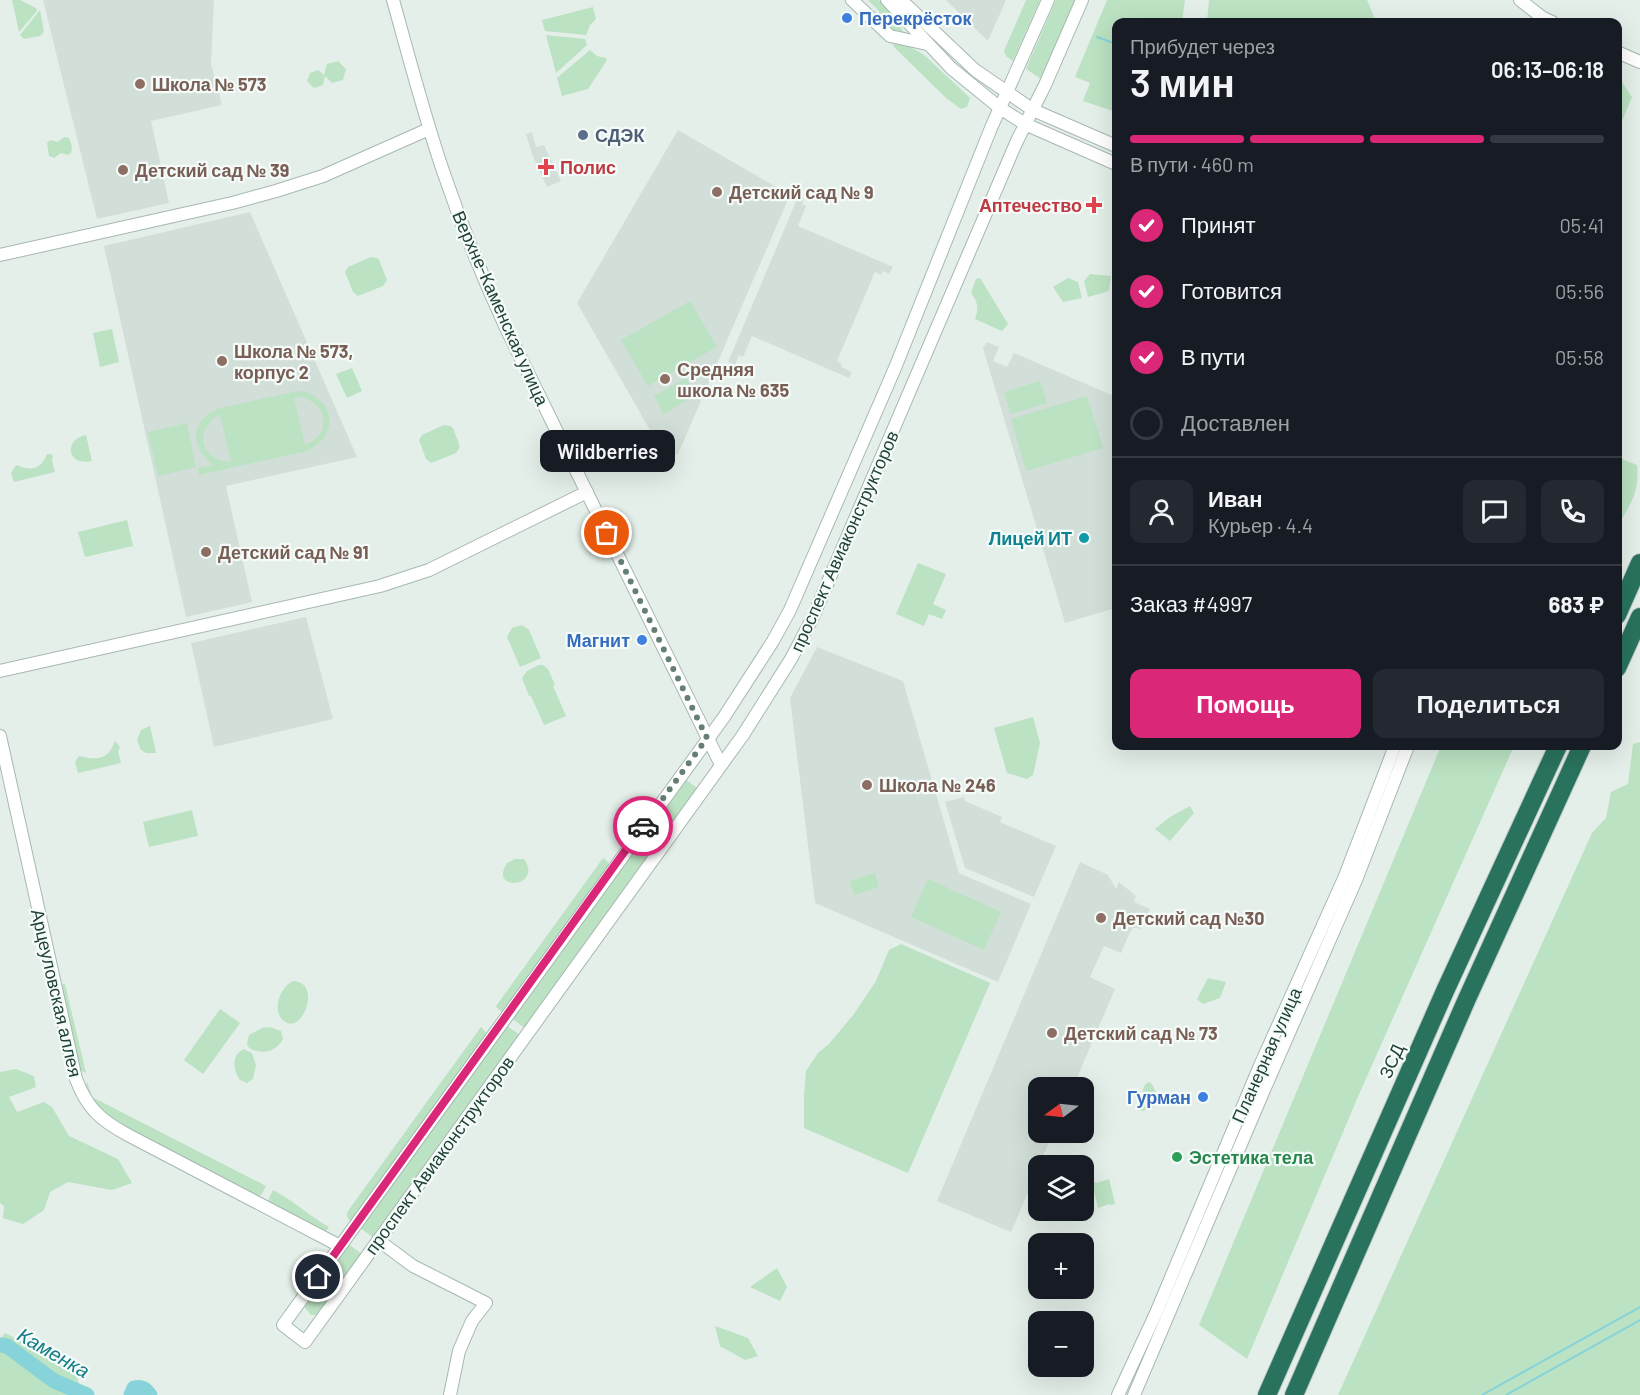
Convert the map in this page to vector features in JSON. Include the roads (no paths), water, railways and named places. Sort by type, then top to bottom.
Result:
[{"type":"highway","points":[[1622,604],[1640,563]]},
{"type":"highway","points":[[1622,658],[1640,617]]},
{"type":"highway","name":"ЗСД","points":[[1267,1395],[1445,991],[1556,750]]},
{"type":"highway","points":[[1294,1395],[1466,1001],[1580,750]]},
{"type":"street","name":"Верхне-Каменская улица","points":[[393,0],[429,129],[460,220],[484,278],[506,328],[721,765]]},
{"type":"street","points":[[852,0],[890,36],[927,44]]},
{"type":"street","points":[[887,0],[951,68],[1000,108],[1025,124],[1112,162]]},
{"type":"street","points":[[901,0],[975,70],[1006,92],[1033,110],[1112,144]]},
{"type":"street","name":"проспект Авиаконструкторов","points":[[1048,0],[1006,92],[895,369],[790,610],[731,706],[283,1325],[304,1342],[743,735],[800,643],[1025,124],[1082,0]]},
{"type":"street","points":[[1520,0],[1543,18]]},
{"type":"street","points":[[1622,53],[1640,62]]},
{"type":"street","points":[[0,255],[276,191],[323,176],[429,129]]},
{"type":"street","points":[[0,671],[380,586],[429,570],[587,492]]},
{"type":"street","name":"Арцеуловская аллея","points":[[0,736],[76,1078],[81,1094],[90,1108],[122,1132],[340,1246]]},
{"type":"street","name":"Планерная улица","points":[[1118,1395],[1156,1313],[1259,1068],[1345,876],[1393,750]]},
{"type":"street","name":"Планерная улица","points":[[1134,1395],[1356,880],[1406,750]]},
{"type":"street","points":[[378,1240],[413,1266],[486,1303],[472,1322],[459,1350],[450,1395]]},
{"type":"waterway","points":[[1097,37],[1112,43]]},
{"type":"waterway","points":[[1482,1395],[1640,1307]]},
{"type":"waterway","points":[[1506,1395],[1640,1320]]},
{"type":"waterway","name":"Каменка","points":[[0,1345],[7,1346],[54,1381],[87,1395]]},
{"type":"waterway","name":"Каменка","points":[[131,1395],[134,1388],[139,1387],[150,1395]]},
{"type":"place","name":"Перекрёсток","points":[[847,18]]},
{"type":"place","name":"Школа № 573","points":[[140,84]]},
{"type":"place","name":"СДЭК","points":[[583,135]]},
{"type":"place","name":"Полис","points":[[546,167]]},
{"type":"place","name":"Детский сад № 39","points":[[123,170]]},
{"type":"place","name":"Детский сад № 9","points":[[717,192]]},
{"type":"place","name":"Аптечество","points":[[1094,205]]},
{"type":"place","name":"Школа № 573, корпус 2","points":[[222,361]]},
{"type":"place","name":"Средняя школа № 635","points":[[665,379]]},
{"type":"place","name":"Wildberries","points":[[607,533]]},
{"type":"place","name":"Лицей ИТ","points":[[1084,538]]},
{"type":"place","name":"Детский сад № 91","points":[[206,552]]},
{"type":"place","name":"Магнит","points":[[642,640]]},
{"type":"place","name":"Школа № 246","points":[[867,785]]},
{"type":"place","name":"Детский сад №30","points":[[1101,918]]},
{"type":"place","name":"Детский сад № 73","points":[[1052,1033]]},
{"type":"place","name":"Гурман","points":[[1203,1097]]},
{"type":"place","name":"Эстетика тела","points":[[1177,1157]]}]
